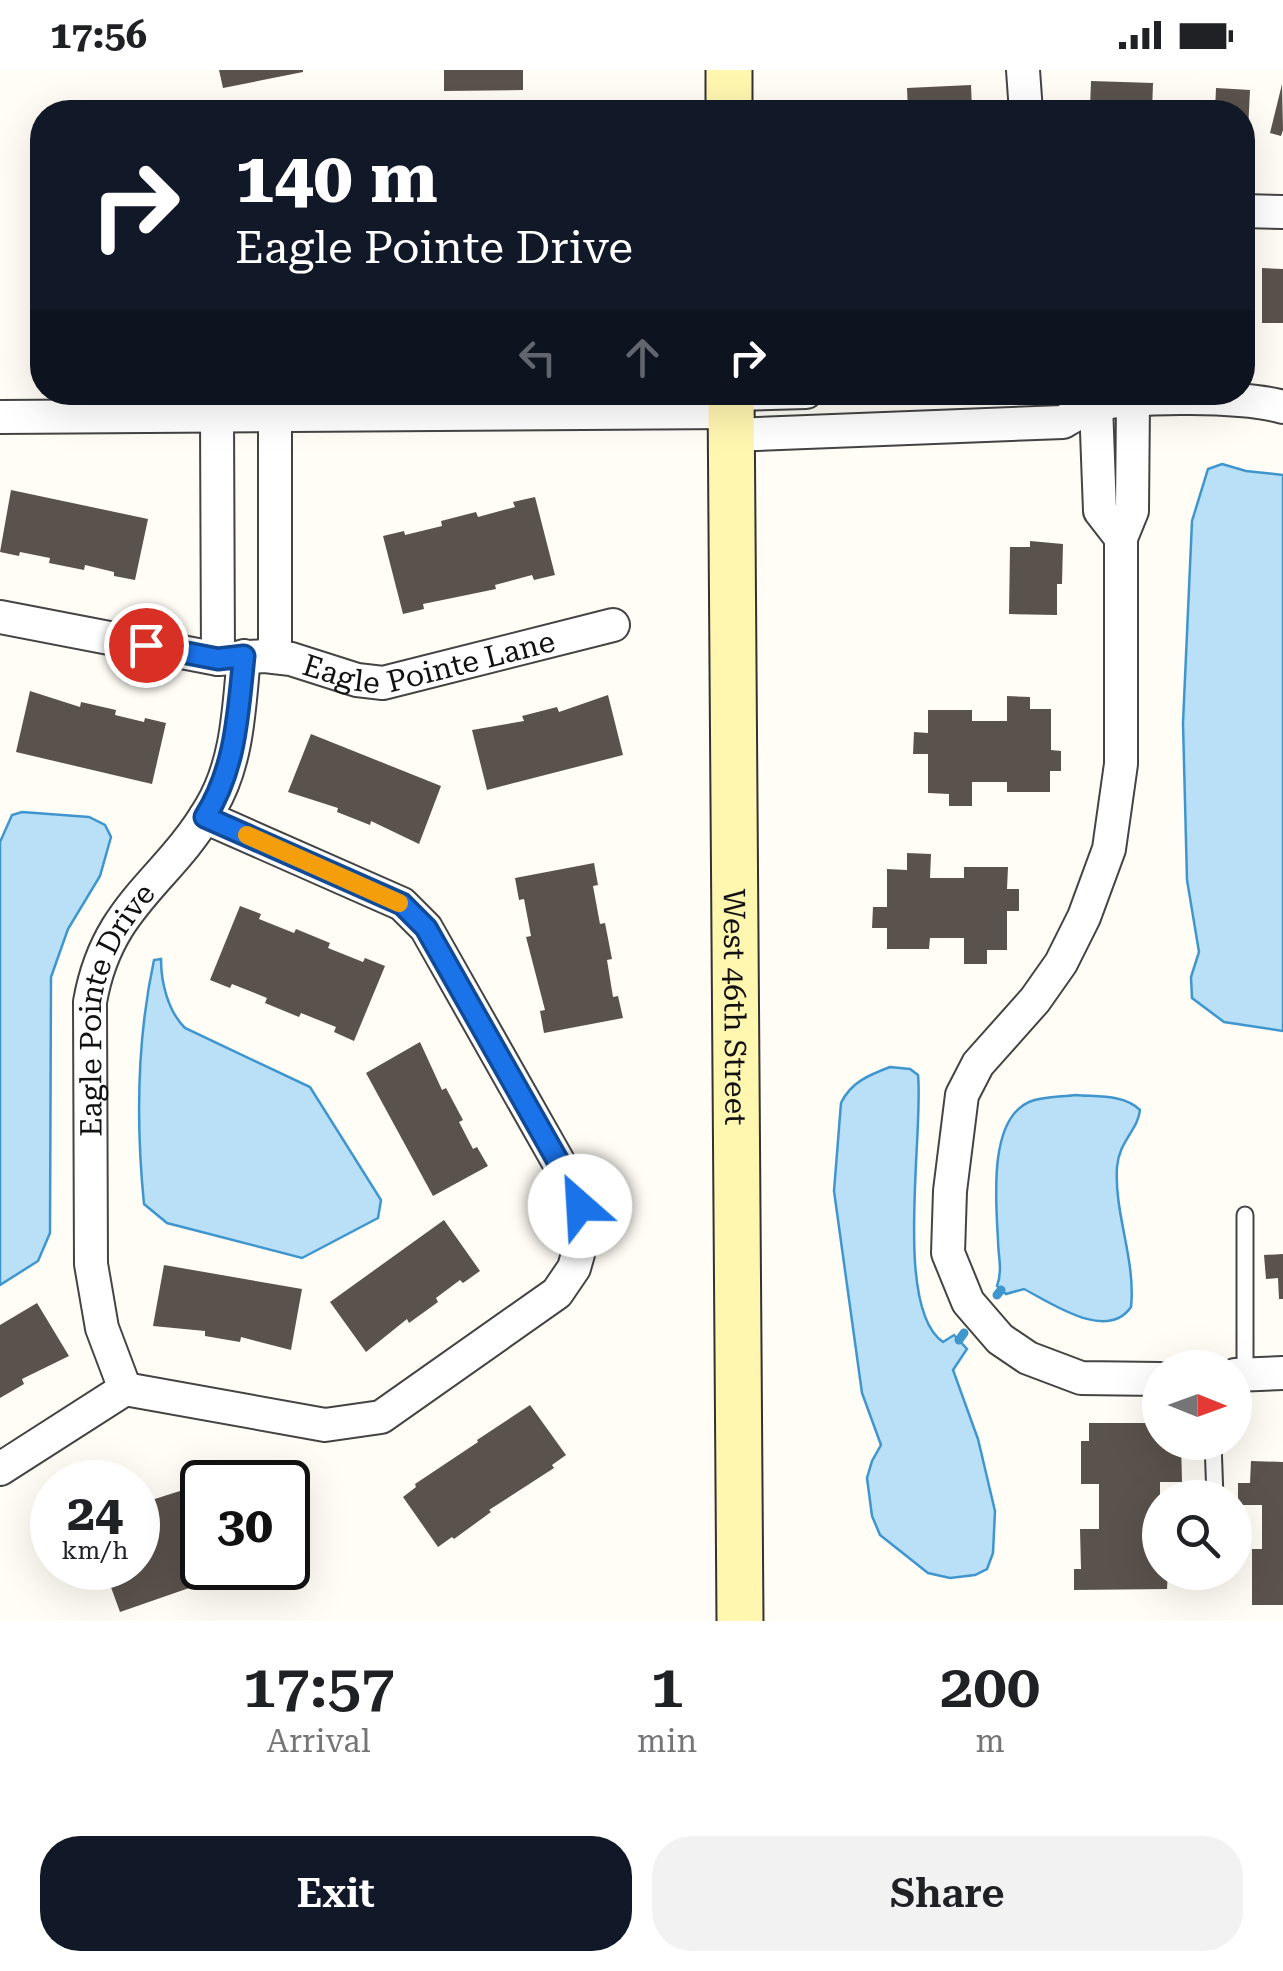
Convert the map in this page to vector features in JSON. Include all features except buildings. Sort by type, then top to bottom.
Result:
[{"type":"street","points":[[729,70],[729,100]]},
{"type":"street","points":[[1023,70],[1025,100]]},
{"type":"street","points":[[1255,211],[1283,212]]},
{"type":"street","points":[[1255,402],[1283,407]]},
{"type":"street","points":[[0,417],[731,408],[1063,422],[1080,405]]},
{"type":"street","points":[[1087,405],[1100,512],[1121,538]]},
{"type":"street","points":[[1133,405],[1132,511],[1121,538],[1121,764],[1109,849],[1084,916],[1060,963],[1035,1000],[978,1064],[960,1106],[950,1191],[948,1253],[962,1292],[990,1329],[1028,1358],[1062,1373],[1104,1380],[1142,1379]]},
{"type":"street","name":"West 46th Street","points":[[731,408],[740,1621]]},
{"type":"street","name":"Eagle Pointe Drive","points":[[217,416],[246,658]]},
{"type":"street","name":"Eagle Pointe Drive","points":[[125,1389],[102,1328],[91,1264],[90,1002],[98,965],[122,916],[205,817],[227,774],[234,750],[274,416]]},
{"type":"street","name":"Eagle Pointe Lane","points":[[0,617],[365,682],[392,682],[613,624]]},
{"type":"street","points":[[0,1469],[125,1389],[325,1425],[381,1418],[551,1298],[574,1268],[582,1210],[576,1193],[426,928],[402,904],[205,817]]},
{"type":"street","points":[[1252,1374],[1283,1372]]},
{"type":"lane","points":[[1241,1350],[1245,1215]]},
{"type":"water","points":[[1222,464],[1283,475],[1283,1031],[1224,1022],[1192,998],[1191,977],[1199,952],[1187,880],[1183,723],[1192,521],[1208,469]]},
{"type":"water","points":[[22,812],[89,817],[105,825],[111,837],[100,876],[68,929],[51,977],[50,1233],[38,1261],[0,1285],[0,842],[12,815]]},
{"type":"water","points":[[161,959],[167,996],[185,1028],[310,1087],[381,1200],[378,1218],[302,1258],[167,1223],[144,1204],[139,1112],[141,1051],[154,960]]},
{"type":"water","points":[[890,1067],[910,1069],[918,1075],[914,1217],[919,1294],[928,1323],[943,1342],[954,1335],[967,1349],[953,1370],[978,1439],[995,1511],[993,1553],[987,1569],[975,1575],[950,1578],[928,1573],[880,1535],[872,1516],[867,1478],[881,1445],[862,1393],[834,1191],[841,1103],[855,1084]]},
{"type":"water","points":[[1076,1095],[1118,1099],[1140,1110],[1117,1167],[1131,1307],[1121,1317],[1108,1321],[1063,1310],[1024,1289],[1006,1294],[997,1286],[997,1164],[1007,1126],[1029,1102]]},
{"type":"waterway","points":[[997,1295],[1001,1290]]},
{"type":"waterway","points":[[959,1340],[964,1333]]},
{"type":"slow traffic","points":[[247,835],[399,903]]},
{"type":"route","points":[[146,645],[218,659],[244,656],[234,750],[227,774],[205,817],[402,904],[416,916],[580,1206]]}]
